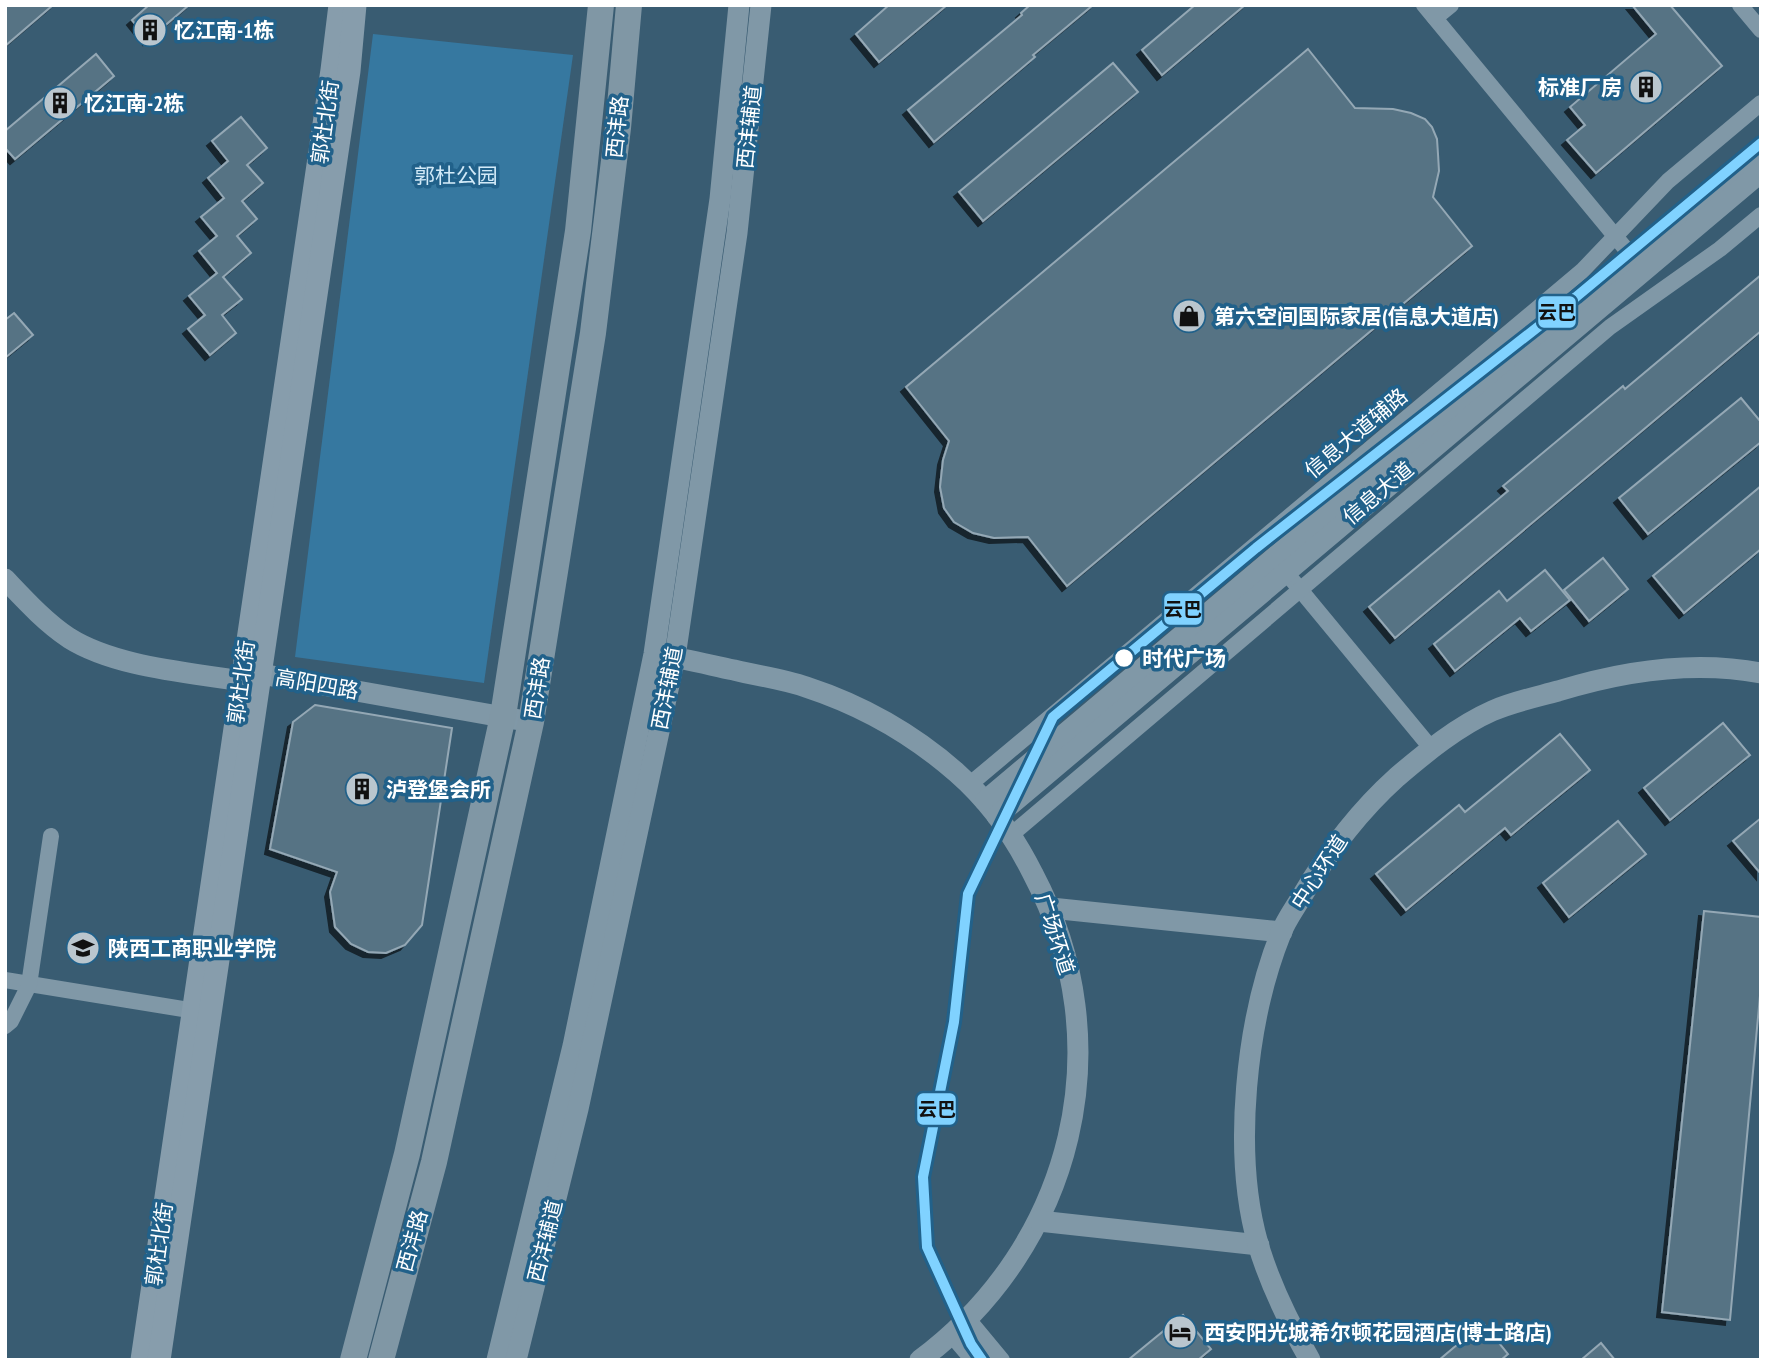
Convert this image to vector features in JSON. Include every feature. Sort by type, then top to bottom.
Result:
[{"type":"highway","name":"西沣路","points":[[353,1360],[407,1154],[503,716],[578,232],[601,5]]},
{"type":"highway","name":"西沣路","points":[[381,1360],[434,1162],[531,722],[593,333],[618,128],[629,5]]},
{"type":"main road","name":"郭杜北街","points":[[159,1360],[202,1012],[251,678],[340,5]]},
{"type":"main road","name":"郭杜北街","points":[[251,678],[349,71],[355,5]]},
{"type":"main road","name":"郭杜北街","points":[[142,1360],[202,1012]]},
{"type":"street","name":"西沣辅道","points":[[497,1360],[664,656],[720,200],[738,5]]},
{"type":"street","name":"西沣辅道","points":[[516,1360],[578,1109],[664,656],[737,233],[761,5]]},
{"type":"street","points":[[1424,5],[1638,264]]},
{"type":"street","points":[[1435,18],[1451,5]]},
{"type":"street","points":[[1740,5],[1761,30]]},
{"type":"street","name":"信息大道辅路","points":[[969,785],[1572,280],[1668,181],[1761,103]]},
{"type":"street","name":"信息大道","points":[[1638,264],[1761,148]]},
{"type":"street","name":"信息大道","points":[[991,808],[1638,264],[1761,172]]},
{"type":"street","points":[[1011,835],[1610,327],[1720,249],[1761,215]]},
{"type":"street","points":[[1280,565],[1432,748]]},
{"type":"street","name":"高阳四路","points":[[5,579],[37,612],[69,638],[110,657],[531,722]]},
{"type":"street","name":"广场环道","points":[[664,656],[804,686],[838,699],[892,726],[926,748],[991,808],[1011,835],[1051,908],[1070,973],[1077,1019],[1078,1085],[1064,1153],[1039,1221],[992,1293],[940,1348]]},
{"type":"street","name":"中心环道","points":[[1310,1360],[1277,1294],[1258,1245],[1245,1135],[1247,1075],[1255,1015],[1282,932],[1319,867],[1350,825],[1384,789],[1432,748],[1492,711],[1599,678],[1680,666],[1761,673]]},
{"type":"street","points":[[5,1026],[12,1021],[29,985],[51,836]]},
{"type":"street","points":[[1051,908],[1282,932]]},
{"type":"street","points":[[5,980],[202,1012]]},
{"type":"street","points":[[1039,1221],[1258,1245]]},
{"type":"street","points":[[940,1348],[976,1360]]},
{"type":"street","points":[[940,1348],[1002,1360]]},
{"type":"green space","name":"郭杜公园","points":[[373,34],[573,55],[484,683],[295,657]]},
{"type":"building","points":[[5,5],[53,5],[5,46]]},
{"type":"building","name":"忆江南-1栋","points":[[149,5],[189,5],[148,40],[132,20]]},
{"type":"building","points":[[889,5],[947,5],[879,62],[856,34]]},
{"type":"building","points":[[1030,5],[1093,5],[934,142],[908,110],[1022,15]]},
{"type":"building","points":[[1195,5],[1245,5],[1162,75],[1142,50]]},
{"type":"building","name":"标准厂房","points":[[1632,5],[1670,5],[1722,66],[1596,173],[1567,140],[1585,125],[1570,107],[1656,34]]},
{"type":"building","name":"第六空间国际家居(信息大道店)","points":[[1308,49],[1355,108],[1393,109],[1411,113],[1425,119],[1432,127],[1437,139],[1439,171],[1433,197],[1472,246],[1067,586],[1028,537],[994,538],[973,533],[954,522],[944,508],[940,487],[943,460],[949,441],[906,387]]},
{"type":"building","name":"忆江南-2栋","points":[[96,54],[114,76],[15,159],[5,148],[5,131]]},
{"type":"building","points":[[1113,63],[1138,92],[983,221],[959,192]]},
{"type":"building","points":[[241,117],[267,148],[247,165],[263,183],[242,201],[257,219],[237,236],[251,253],[223,277],[242,299],[222,315],[236,333],[210,355],[188,329],[205,315],[189,296],[217,273],[199,251],[217,236],[201,217],[224,198],[208,178],[228,161],[212,141]]},
{"type":"building","points":[[1761,275],[1761,331],[1395,638],[1369,607],[1508,491],[1503,486],[1623,386],[1625,389]]},
{"type":"building","points":[[14,313],[33,335],[5,358],[5,320]]},
{"type":"building","points":[[1741,398],[1761,422],[1761,442],[1648,534],[1619,498]]},
{"type":"building","points":[[1761,486],[1761,549],[1684,613],[1653,576]]},
{"type":"building","points":[[1603,558],[1628,589],[1589,621],[1564,590]]},
{"type":"building","points":[[1545,570],[1570,600],[1531,631],[1520,618],[1455,671],[1434,644],[1499,591],[1507,601]]},
{"type":"building","name":"泸登堡会所","points":[[315,705],[452,728],[422,925],[405,945],[386,953],[368,952],[351,944],[335,927],[330,892],[337,872],[270,849],[293,722]]},
{"type":"building","points":[[1723,723],[1750,755],[1670,820],[1644,788]]},
{"type":"building","points":[[1560,734],[1590,770],[1511,835],[1505,828],[1406,910],[1376,874],[1459,805],[1465,812]]},
{"type":"building","points":[[1761,818],[1761,874],[1733,841]]},
{"type":"building","points":[[1618,821],[1646,854],[1569,917],[1543,883]]},
{"type":"building","points":[[1704,911],[1761,917],[1761,985],[1730,1320],[1662,1312]]},
{"type":"building","name":"西安阳光城希尔顿花园酒店(博士路店)","points":[[1183,1315],[1211,1349],[1198,1360],[1128,1360]]},
{"type":"building","points":[[1483,1323],[1508,1354],[1501,1360],[1439,1360]]},
{"type":"building","points":[[1601,1343],[1615,1360],[1581,1360]]},
{"type":"transit line","name":"云巴","points":[[982,1360],[971,1344],[927,1247],[923,1177],[954,1022],[968,894],[1053,717],[1256,548],[1576,297],[1761,143]]},
{"type":"place","name":"忆江南-1栋","points":[[150,30]]},
{"type":"place","name":"标准厂房","points":[[1646,87]]},
{"type":"place","name":"忆江南-2栋","points":[[60,103]]},
{"type":"place","name":"第六空间国际家居(信息大道店)","points":[[1189,316]]},
{"type":"place","name":"时代广场","points":[[1124,658]]},
{"type":"place","name":"泸登堡会所","points":[[362,789]]},
{"type":"place","name":"陕西工商职业学院","points":[[83,948]]},
{"type":"place","name":"西安阳光城希尔顿花园酒店(博士路店)","points":[[1180,1332]]}]
